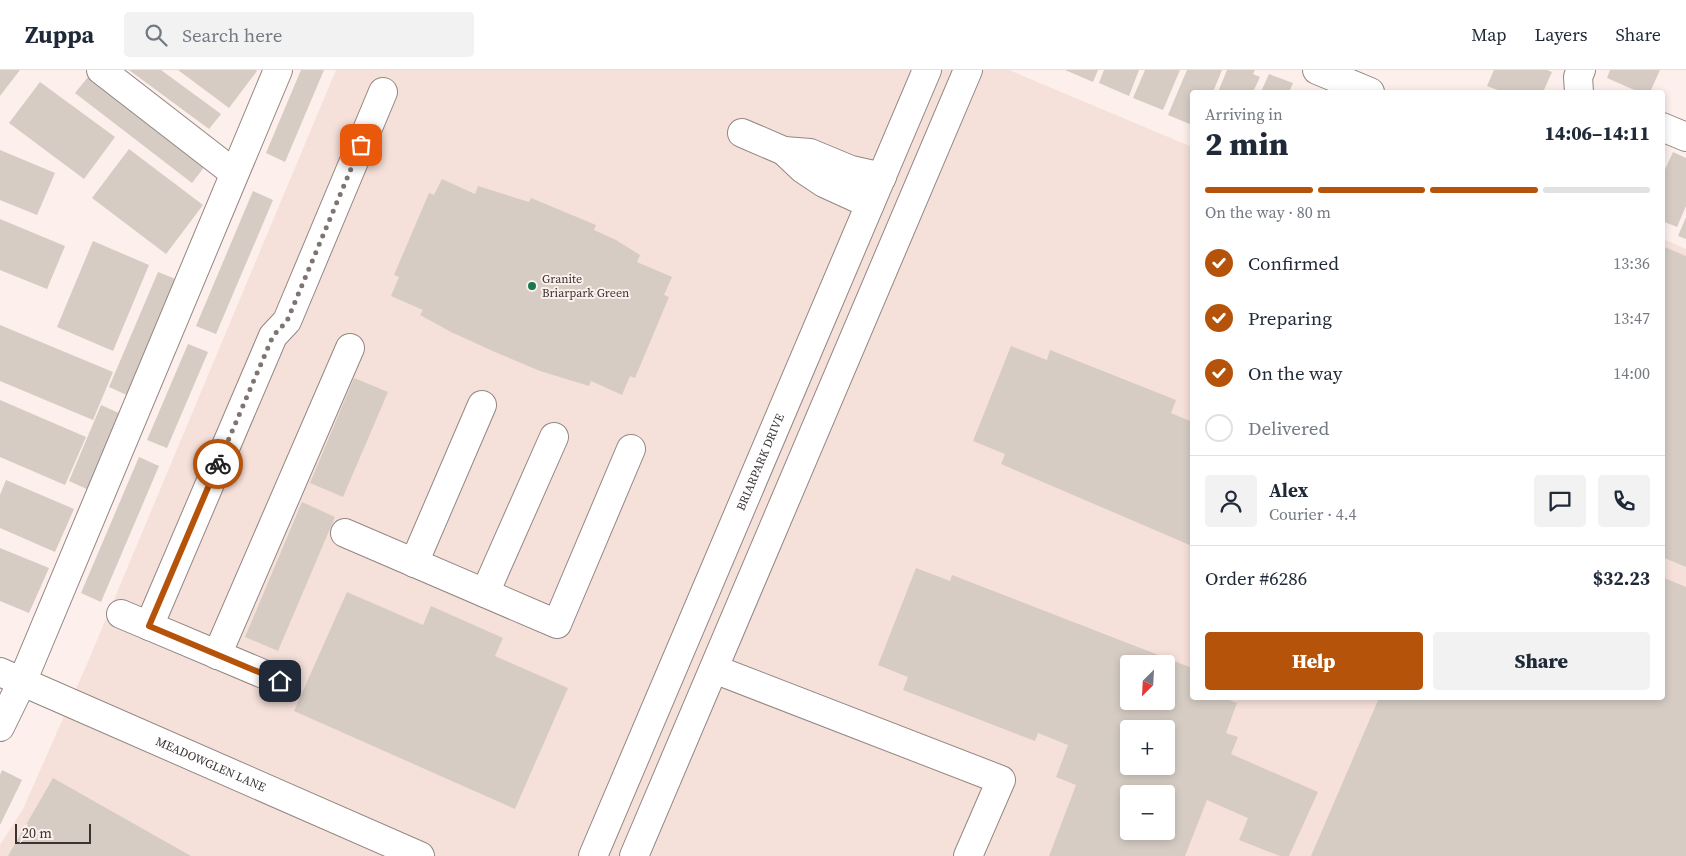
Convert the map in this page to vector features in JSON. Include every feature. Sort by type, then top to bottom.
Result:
[{"type":"street","points":[[101,70],[234,173]]},
{"type":"street","points":[[0,727],[11,677],[278,70]]},
{"type":"street","name":"BRIARPARK DRIVE","points":[[593,856],[927,70]]},
{"type":"street","points":[[634,856],[968,70]]},
{"type":"street","points":[[1317,70],[1365,90]]},
{"type":"street","points":[[1579,90],[1578,77],[1581,70]]},
{"type":"street","points":[[149,626],[273,336],[287,321],[383,92]]},
{"type":"street","points":[[1665,128],[1686,137]]},
{"type":"street","points":[[742,133],[784,151],[810,153],[851,170],[882,177]]},
{"type":"street","points":[[784,151],[803,169],[824,183],[870,204]]},
{"type":"street","points":[[217,654],[350,348]]},
{"type":"street","points":[[414,563],[482,405]]},
{"type":"street","points":[[486,593],[554,437]]},
{"type":"street","points":[[345,533],[557,624],[631,449]]},
{"type":"street","points":[[121,614],[280,681]]},
{"type":"street","points":[[714,669],[1002,780],[968,856]]},
{"type":"street","name":"MEADOWGLEN LANE","points":[[11,677],[420,856]]},
{"type":"shaded area","points":[[336,70],[1009,70],[1190,146],[1190,700],[1665,700],[1665,240],[1686,249],[1686,856],[0,856],[0,845],[23,809],[87,664]]},
{"type":"building","points":[[0,70],[20,70],[0,96]]},
{"type":"building","points":[[129,70],[161,70],[221,114],[209,129]]},
{"type":"building","points":[[178,70],[256,70],[257,71],[229,108]]},
{"type":"building","points":[[301,70],[324,70],[285,162],[266,153]]},
{"type":"building","points":[[1065,70],[1098,70],[1093,82]]},
{"type":"building","points":[[1104,70],[1139,70],[1129,96],[1099,83]]},
{"type":"building","points":[[1145,70],[1180,70],[1163,110],[1133,98]]},
{"type":"building","points":[[1187,70],[1222,70],[1214,90],[1190,90],[1190,124],[1168,115]]},
{"type":"building","points":[[1227,70],[1255,70],[1253,74],[1260,77],[1254,90],[1219,90]]},
{"type":"building","points":[[1494,70],[1547,70],[1552,72],[1544,90],[1498,90],[1487,86]]},
{"type":"building","points":[[1610,70],[1660,70],[1651,90],[1634,90],[1607,78]]},
{"type":"building","points":[[1269,74],[1293,83],[1290,90],[1262,90]]},
{"type":"building","points":[[88,77],[205,166],[192,183],[75,93]]},
{"type":"building","points":[[40,82],[115,137],[84,179],[9,123]]},
{"type":"building","points":[[129,149],[203,205],[166,254],[92,198]]},
{"type":"building","points":[[0,150],[55,173],[37,215],[0,200]]},
{"type":"building","points":[[1673,152],[1686,158],[1686,206],[1677,227],[1665,222],[1665,169]]},
{"type":"building","name":"Granite Briarpark Green","points":[[442,179],[475,194],[478,186],[529,202],[531,198],[596,225],[594,230],[616,240],[640,255],[637,262],[672,277],[664,295],[669,297],[635,378],[630,376],[622,395],[591,381],[589,386],[540,371],[495,352],[451,332],[420,315],[423,310],[391,296],[399,277],[394,275],[429,193],[434,195]]},
{"type":"building","points":[[253,191],[273,200],[216,334],[196,326]]},
{"type":"building","points":[[1686,217],[1686,239],[1678,236]]},
{"type":"building","points":[[0,219],[65,246],[47,289],[0,270]]},
{"type":"building","points":[[93,241],[149,265],[113,351],[57,327]]},
{"type":"building","points":[[1665,247],[1686,256],[1686,567],[1665,558]]},
{"type":"building","points":[[158,272],[178,280],[129,396],[109,387]]},
{"type":"building","points":[[0,325],[113,372],[93,420],[0,381]]},
{"type":"building","points":[[188,344],[208,352],[167,448],[147,440]]},
{"type":"building","points":[[1011,346],[1047,360],[1050,350],[1176,400],[1171,413],[1190,421],[1190,545],[1001,464],[1005,454],[973,441]]},
{"type":"building","points":[[354,378],[388,392],[343,497],[310,483]]},
{"type":"building","points":[[0,400],[86,437],[65,485],[0,457]]},
{"type":"building","points":[[101,405],[121,414],[89,490],[69,481]]},
{"type":"building","points":[[139,457],[159,466],[101,602],[81,593]]},
{"type":"building","points":[[6,480],[74,509],[55,552],[0,528],[0,495]]},
{"type":"building","points":[[302,502],[335,517],[278,651],[245,637]]},
{"type":"building","points":[[0,548],[49,568],[29,613],[0,601]]},
{"type":"building","points":[[916,568],[950,581],[952,575],[1158,655],[1120,655],[1120,710],[1175,710],[1175,661],[1190,667],[1190,700],[1229,700],[1237,703],[1226,733],[1238,737],[1231,754],[1318,792],[1289,856],[1280,856],[1239,840],[1248,818],[1207,800],[1185,856],[1049,856],[1076,785],[1056,777],[1068,745],[1038,733],[1035,741],[903,690],[908,677],[878,665]]},
{"type":"building","points":[[1665,578],[1686,587],[1686,856],[1311,856],[1378,700],[1665,700]]},
{"type":"building","points":[[347,592],[423,625],[431,606],[503,638],[495,656],[568,688],[515,809],[294,711]]},
{"type":"building","points":[[2,770],[22,780],[0,825],[0,775]]},
{"type":"building","points":[[53,778],[191,856],[8,856]]},
{"type":"way so far","points":[[218,464],[273,336],[287,321],[361,145]]},
{"type":"place","name":"Granite Briarpark Green","points":[[532,286]]},
{"type":"route","points":[[218,464],[149,626],[280,681]]}]
